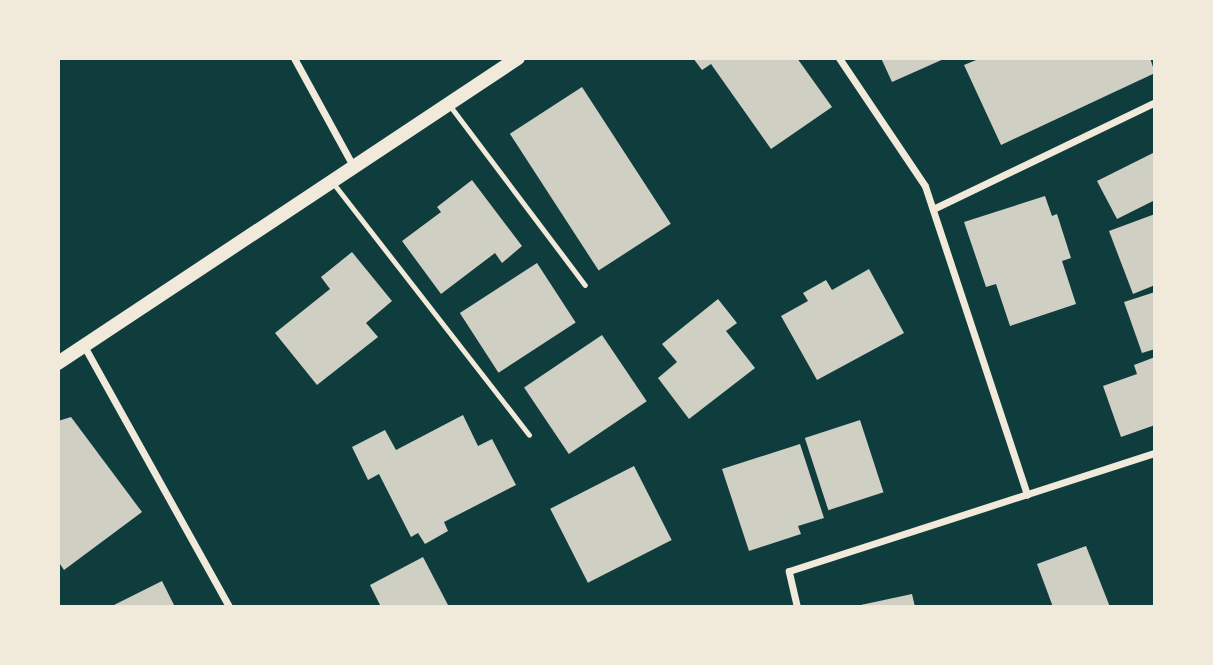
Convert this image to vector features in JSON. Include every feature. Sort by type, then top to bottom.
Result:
[{"type":"main road","points":[[58,363],[352,164],[518,58]]},
{"type":"street","points":[[294,58],[352,164]]},
{"type":"street","points":[[839,58],[925,186],[1027,495]]},
{"type":"street","points":[[933,209],[1155,102]]},
{"type":"street","points":[[84,346],[229,607]]},
{"type":"street","points":[[797,607],[789,571],[1155,453]]},
{"type":"lane","points":[[448,103],[585,285]]},
{"type":"lane","points":[[330,180],[529,435]]},
{"type":"building","points":[[693,58],[797,58],[832,107],[771,149],[711,64],[702,70]]},
{"type":"building","points":[[881,58],[946,58],[892,82]]},
{"type":"building","points":[[981,58],[1150,58],[1155,73],[1001,145],[964,65]]},
{"type":"building","points":[[582,87],[671,224],[599,271],[510,134]]},
{"type":"building","points":[[1155,152],[1155,200],[1117,219],[1097,181]]},
{"type":"building","points":[[472,180],[522,246],[502,263],[495,253],[441,294],[402,241],[441,212],[437,207]]},
{"type":"building","points":[[1045,196],[1052,216],[1057,214],[1071,258],[1062,261],[1076,304],[1010,326],[996,284],[986,287],[964,222]]},
{"type":"building","points":[[1155,214],[1155,285],[1133,294],[1109,231]]},
{"type":"building","points":[[352,252],[392,301],[366,323],[378,337],[317,385],[275,333],[330,289],[321,277]]},
{"type":"building","points":[[537,263],[576,323],[499,373],[460,313]]},
{"type":"building","points":[[869,269],[904,333],[817,380],[781,316],[808,301],[803,293],[826,280],[832,290]]},
{"type":"building","points":[[1155,292],[1155,349],[1142,353],[1124,302]]},
{"type":"building","points":[[718,299],[737,323],[726,331],[755,368],[689,419],[658,378],[677,362],[662,344]]},
{"type":"building","points":[[602,335],[647,401],[569,454],[524,388]]},
{"type":"building","points":[[1155,357],[1155,425],[1121,437],[1103,386],[1137,374],[1134,365]]},
{"type":"building","points":[[463,415],[478,446],[492,439],[516,485],[444,522],[448,531],[425,544],[418,533],[411,537],[379,474],[368,480],[352,447],[385,430],[396,450]]},
{"type":"building","points":[[71,417],[142,512],[64,570],[58,561],[58,421]]},
{"type":"building","points":[[860,420],[883,492],[828,510],[805,438]]},
{"type":"building","points":[[800,444],[824,518],[798,526],[801,534],[749,551],[722,469]]},
{"type":"building","points":[[634,466],[672,540],[588,583],[550,509]]},
{"type":"building","points":[[1086,546],[1110,607],[1053,607],[1037,564]]},
{"type":"building","points":[[423,557],[448,605],[381,607],[370,585]]},
{"type":"building","points":[[162,581],[175,607],[110,607]]},
{"type":"building","points":[[912,594],[915,607],[856,607],[856,606]]}]
